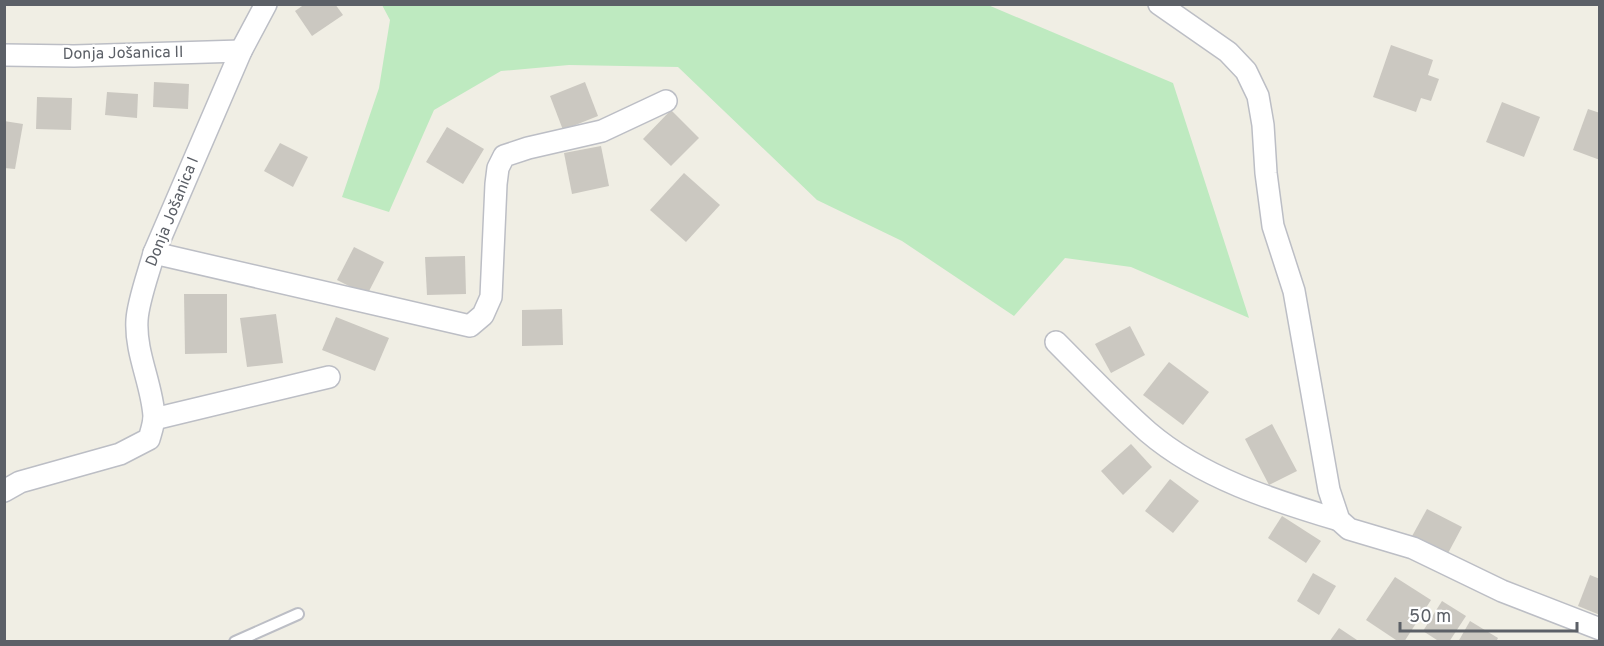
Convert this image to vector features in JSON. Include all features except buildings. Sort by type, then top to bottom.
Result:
[{"type":"street","name":"Donja Jošanica I","points":[[154,419],[136,320],[154,253],[241,51],[266,4]]},
{"type":"street","points":[[1159,4],[1228,52],[1246,71],[1258,96],[1273,226],[1294,291],[1329,490],[1338,520]]},
{"type":"street","name":"Donja Jošanica II","points":[[4,55],[74,56],[241,51]]},
{"type":"street","points":[[154,253],[470,326],[483,315],[491,297],[496,184],[498,168],[504,156],[528,148],[602,131],[666,101]]},
{"type":"street","points":[[1056,342],[1149,433],[1199,468],[1274,501],[1338,520],[1348,529],[1413,548],[1502,591],[1599,629]]},
{"type":"street","points":[[4,491],[20,482],[120,454],[149,439],[154,419],[329,377]]},
{"type":"lane","points":[[235,642],[298,614]]},
{"type":"green space","points":[[382,5],[988,5],[1173,83],[1249,318],[1131,267],[1065,258],[1014,316],[902,241],[817,200],[678,67],[569,65],[501,71],[434,110],[389,212],[342,197],[379,88],[390,20]]}]
